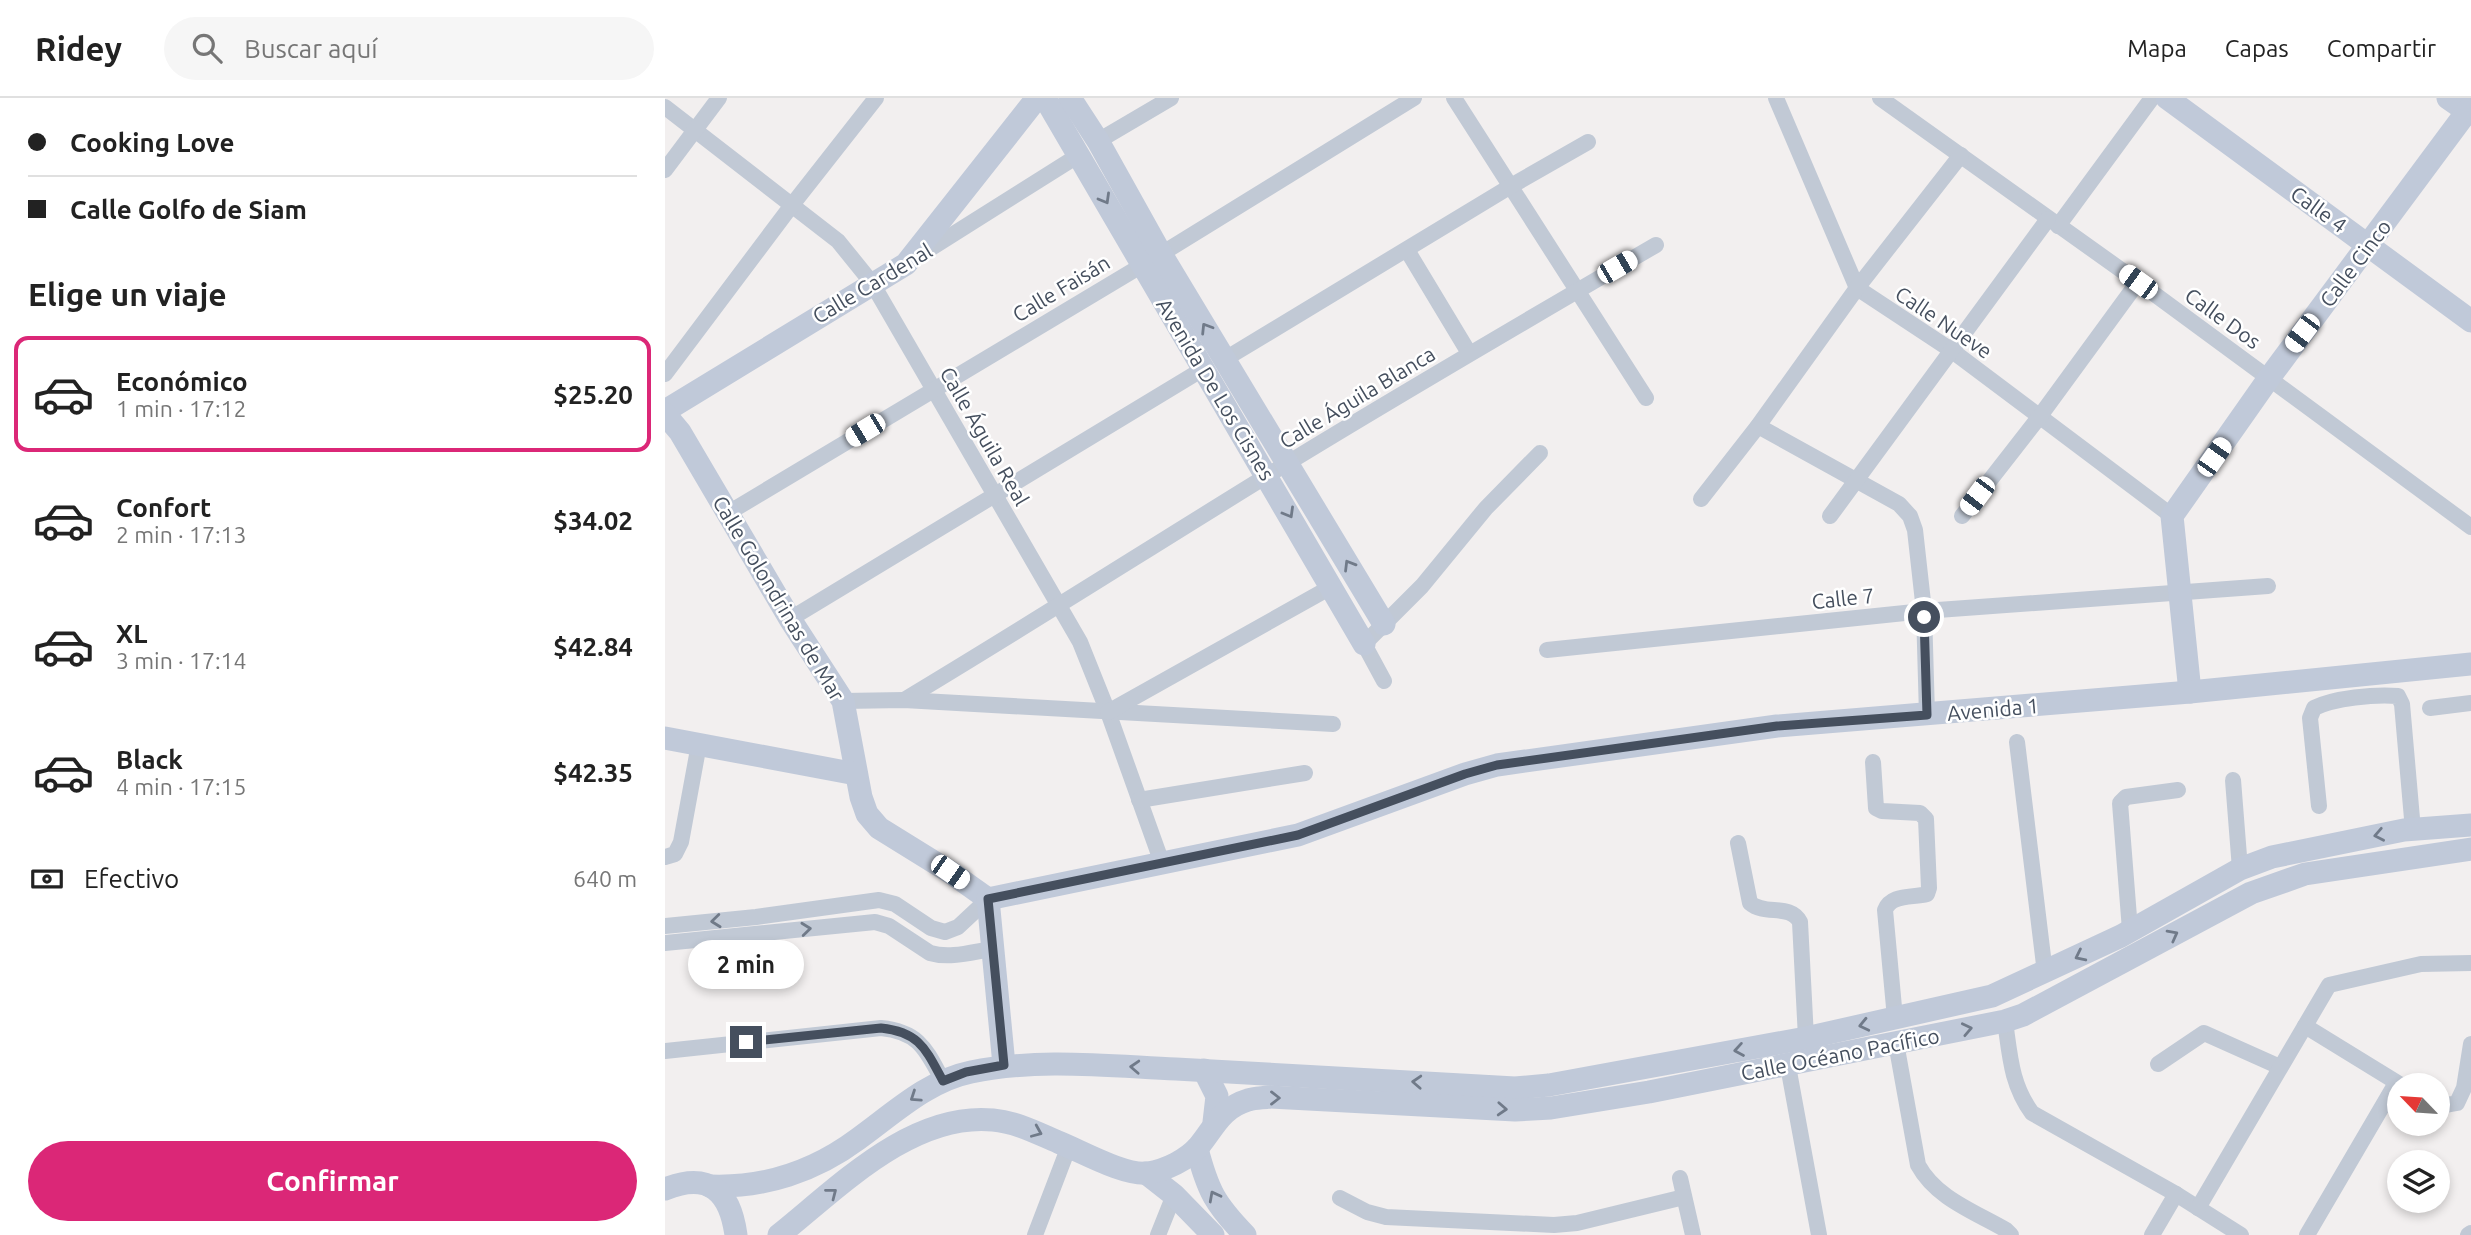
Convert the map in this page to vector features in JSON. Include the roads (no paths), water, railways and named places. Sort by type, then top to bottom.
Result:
[{"type":"street","points":[[665,170],[719,98]]},
{"type":"street","points":[[665,374],[876,98]]},
{"type":"street","points":[[906,264],[1037,98]]},
{"type":"street","name":"Avenida De Los Cisnes","points":[[1045,98],[1079,155],[1225,359],[1384,624]]},
{"type":"street","name":"Avenida De Los Cisnes","points":[[1070,98],[1098,141],[1203,369],[1268,476],[1384,681]]},
{"type":"street","name":"Calle Faisán","points":[[728,513],[1415,98]]},
{"type":"street","points":[[1454,98],[1646,398]]},
{"type":"street","points":[[1776,98],[1857,288]]},
{"type":"street","name":"Calle Dos","points":[[1880,98],[2138,282],[2471,527]]},
{"type":"street","points":[[1830,516],[1951,350],[2153,98]]},
{"type":"street","name":"Calle 4","points":[[2167,98],[2471,321]]},
{"type":"street","points":[[2448,98],[2470,111]]},
{"type":"street","points":[[1098,141],[1166,100]]},
{"type":"street","name":"Calle Águila Real","points":[[665,107],[838,241],[872,283],[1080,642],[1162,863]]},
{"type":"street","name":"Calle Cinco","points":[[2172,516],[2269,378],[2470,111]]},
{"type":"street","points":[[1225,359],[1588,142]]},
{"type":"street","name":"Calle Cardenal","points":[[665,412],[1079,155]]},
{"type":"street","points":[[1701,499],[1758,426],[1857,288],[1961,155]]},
{"type":"street","name":"Calle Águila Blanca","points":[[904,700],[1469,353],[1656,245]]},
{"type":"street","points":[[1407,250],[1469,353]]},
{"type":"street","points":[[1962,516],[2138,282]]},
{"type":"street","name":"Calle Nueve","points":[[1857,288],[1951,350],[2172,516]]},
{"type":"street","points":[[790,619],[1203,369]]},
{"type":"street","name":"Calle Golondrinas de Mar","points":[[665,412],[680,432],[790,619],[843,701],[856,774],[867,814],[879,828],[988,899]]},
{"type":"street","points":[[1758,426],[1899,504],[1910,516],[1915,530],[1924,611],[1927,715]]},
{"type":"street","points":[[1364,644],[1422,586],[1486,508],[1540,453]]},
{"type":"street","points":[[2172,516],[2190,692]]},
{"type":"street","name":"Calle 7","points":[[1548,650],[1924,611],[2268,586]]},
{"type":"street","points":[[1108,712],[1331,587]]},
{"type":"street","name":"Avenida 1","points":[[988,899],[1298,835],[1465,774],[1497,765],[1777,726],[2190,692],[2471,664]]},
{"type":"street","points":[[2319,806],[2310,719],[2314,708],[2325,703],[2397,696],[2402,704],[2413,830]]},
{"type":"street","points":[[843,701],[904,700],[1333,724]]},
{"type":"street","points":[[2430,708],[2471,703]]},
{"type":"street","points":[[665,737],[856,774]]},
{"type":"street","points":[[2017,742],[2045,973]]},
{"type":"street","points":[[665,857],[675,854],[681,842],[699,744]]},
{"type":"street","points":[[1873,762],[1876,808],[1882,811],[1920,813],[1926,819],[1927,894],[1893,900],[1887,904],[1885,910],[1895,1018]]},
{"type":"street","points":[[1139,800],[1305,774]]},
{"type":"street","points":[[2233,780],[2240,869]]},
{"type":"street","points":[[2130,930],[2120,803],[2126,797],[2178,790]]},
{"type":"street","name":"Calle Océano Pacífico","points":[[669,1184],[739,1187],[801,1172],[855,1142],[901,1106],[943,1081],[966,1072],[1004,1065],[1054,1064],[1204,1070],[1515,1088],[1549,1085],[1806,1038],[1992,996],[2045,973],[2130,930],[2240,869],[2272,857],[2413,830],[2471,825]]},
{"type":"street","points":[[1738,843],[1750,903],[1762,910],[1789,912],[1796,915],[1800,922],[1806,1038]]},
{"type":"street","name":"Calle Océano Pacífico","points":[[1146,1173],[1181,1161],[1197,1149],[1214,1122],[1247,1100],[1269,1097],[1515,1110],[1551,1108],[1788,1066],[2005,1021],[2023,1015],[2251,894],[2305,874],[2471,849]]},
{"type":"street","points":[[2298,851],[2305,874]]},
{"type":"street","points":[[665,926],[879,900],[895,904],[938,931],[945,932],[958,927],[988,899]]},
{"type":"street","points":[[988,899],[1004,1065]]},
{"type":"street","points":[[875,922],[879,900]]},
{"type":"street","points":[[756,917],[758,934]]},
{"type":"street","points":[[665,943],[875,922],[889,926],[930,953],[947,956],[992,949]]},
{"type":"street","points":[[958,927],[961,954]]},
{"type":"street","points":[[2198,1208],[2329,985],[2421,964],[2471,963]]},
{"type":"street","points":[[2005,1021],[2014,1081],[2020,1096],[2032,1113],[2176,1194],[2241,1235]]},
{"type":"street","points":[[2305,1026],[2387,1077]]},
{"type":"street","points":[[665,1051],[881,1028],[900,1030],[916,1039],[943,1081]]},
{"type":"street","points":[[2158,1064],[2204,1033],[2280,1067]]},
{"type":"street","points":[[1896,1044],[1918,1165],[1927,1182],[1942,1194],[2011,1235]]},
{"type":"street","points":[[2450,1104],[2457,1103],[2464,1088],[2471,1044]]},
{"type":"street","points":[[1788,1066],[1819,1235]]},
{"type":"street","points":[[1646,1068],[1649,1092]]},
{"type":"street","points":[[1204,1070],[1217,1096],[1214,1122]]},
{"type":"street","points":[[2307,1235],[2387,1102]]},
{"type":"street","points":[[779,1235],[898,1143],[947,1123],[978,1119],[996,1120],[1025,1128],[1127,1171],[1146,1173],[1174,1195],[1213,1235]]},
{"type":"street","points":[[1035,1235],[1069,1146]]},
{"type":"street","points":[[1197,1149],[1209,1189],[1222,1211],[1245,1235]]},
{"type":"street","points":[[1680,1178],[1693,1235]]},
{"type":"street","points":[[710,1186],[722,1193],[729,1203],[736,1235]]},
{"type":"street","points":[[2152,1235],[2176,1194]]},
{"type":"street","points":[[1158,1235],[1174,1195]]},
{"type":"street","points":[[1341,1198],[1367,1212],[1386,1217],[1472,1228],[1542,1225],[1578,1229],[1684,1197]]}]
